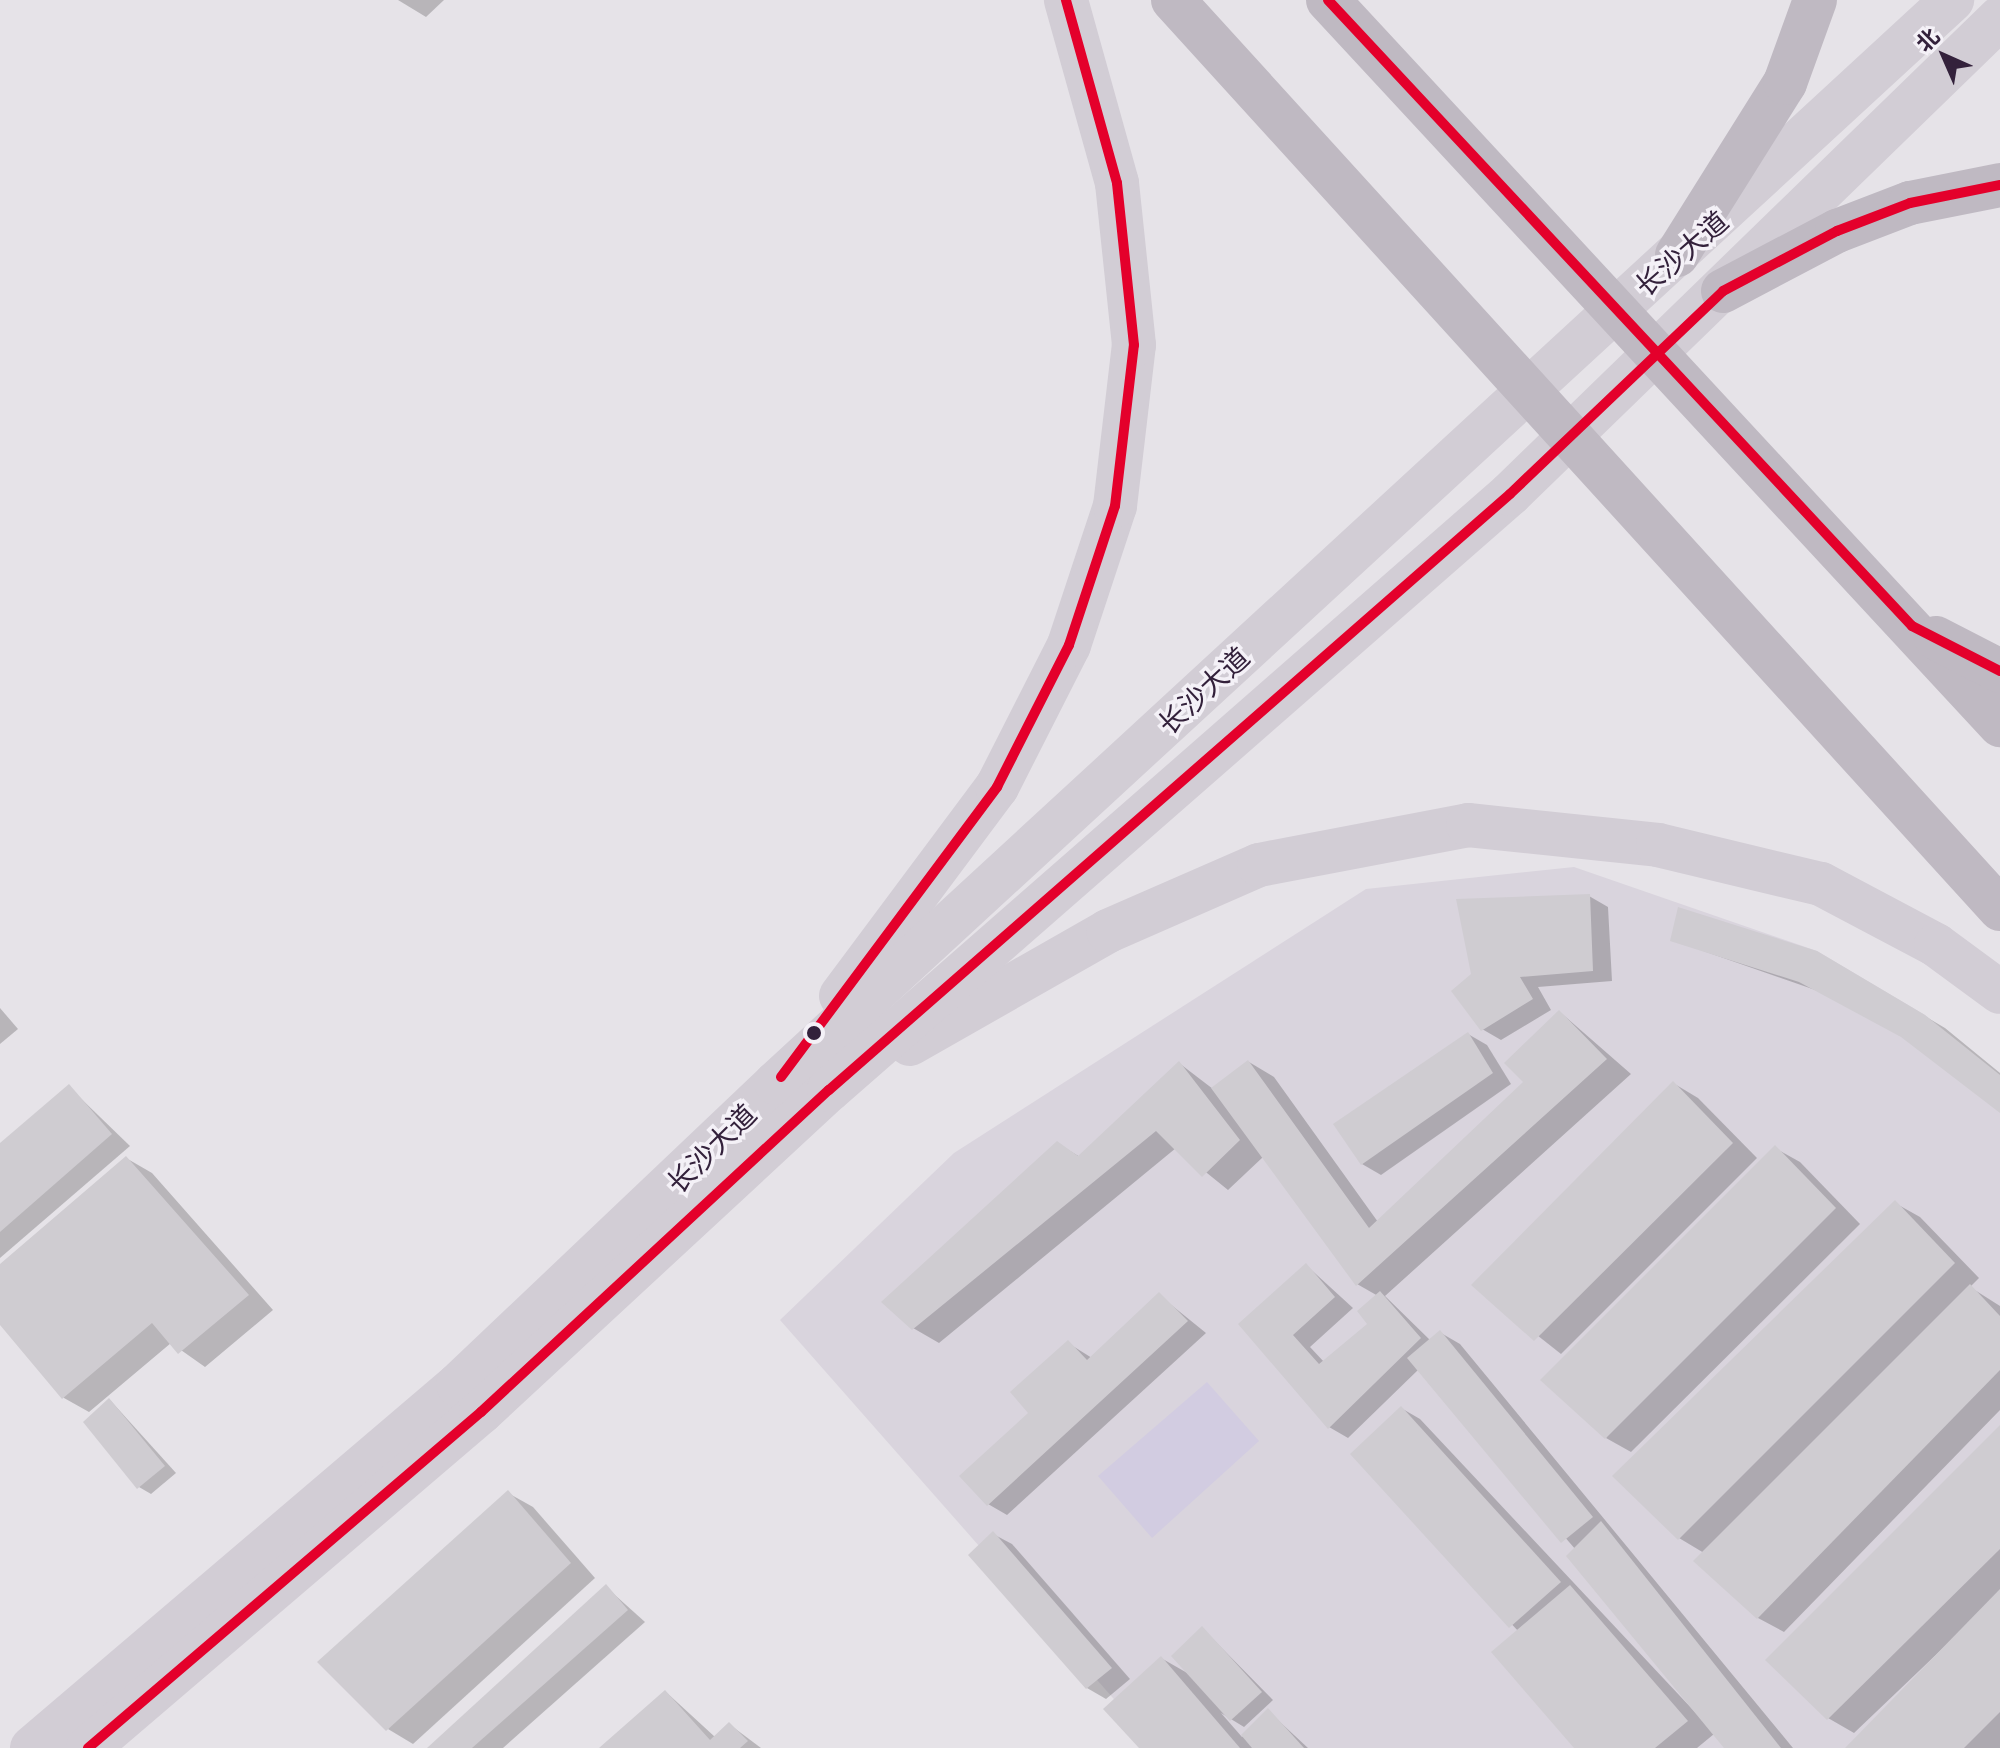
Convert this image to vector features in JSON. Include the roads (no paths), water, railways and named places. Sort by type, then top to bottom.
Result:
[{"type":"highway","points":[[1173,0],[1999,908]]},
{"type":"highway","points":[[1328,0],[1912,626],[2000,725]]},
{"type":"highway","points":[[1351,0],[1375,51]]},
{"type":"highway","points":[[1677,255],[1785,83],[1815,0]]},
{"type":"highway","points":[[1723,291],[1837,231],[1910,203],[2000,185]]},
{"type":"highway","points":[[1912,626],[2000,671]]},
{"type":"main road","points":[[776,1083],[997,787],[1069,645],[1115,506],[1134,345],[1117,183],[1066,0]]},
{"type":"main road","name":"长沙大道","points":[[470,1398],[776,1083],[1952,0]]},
{"type":"main road","points":[[88,1748],[470,1398],[829,1090],[1510,494],[1723,291],[2000,18]]},
{"type":"main road","points":[[829,1090],[1108,931],[1259,865],[1468,825],[1658,845],[1821,884],[1936,945],[2000,992]]},
{"type":"main road","points":[[35,1744],[470,1398]]}]
